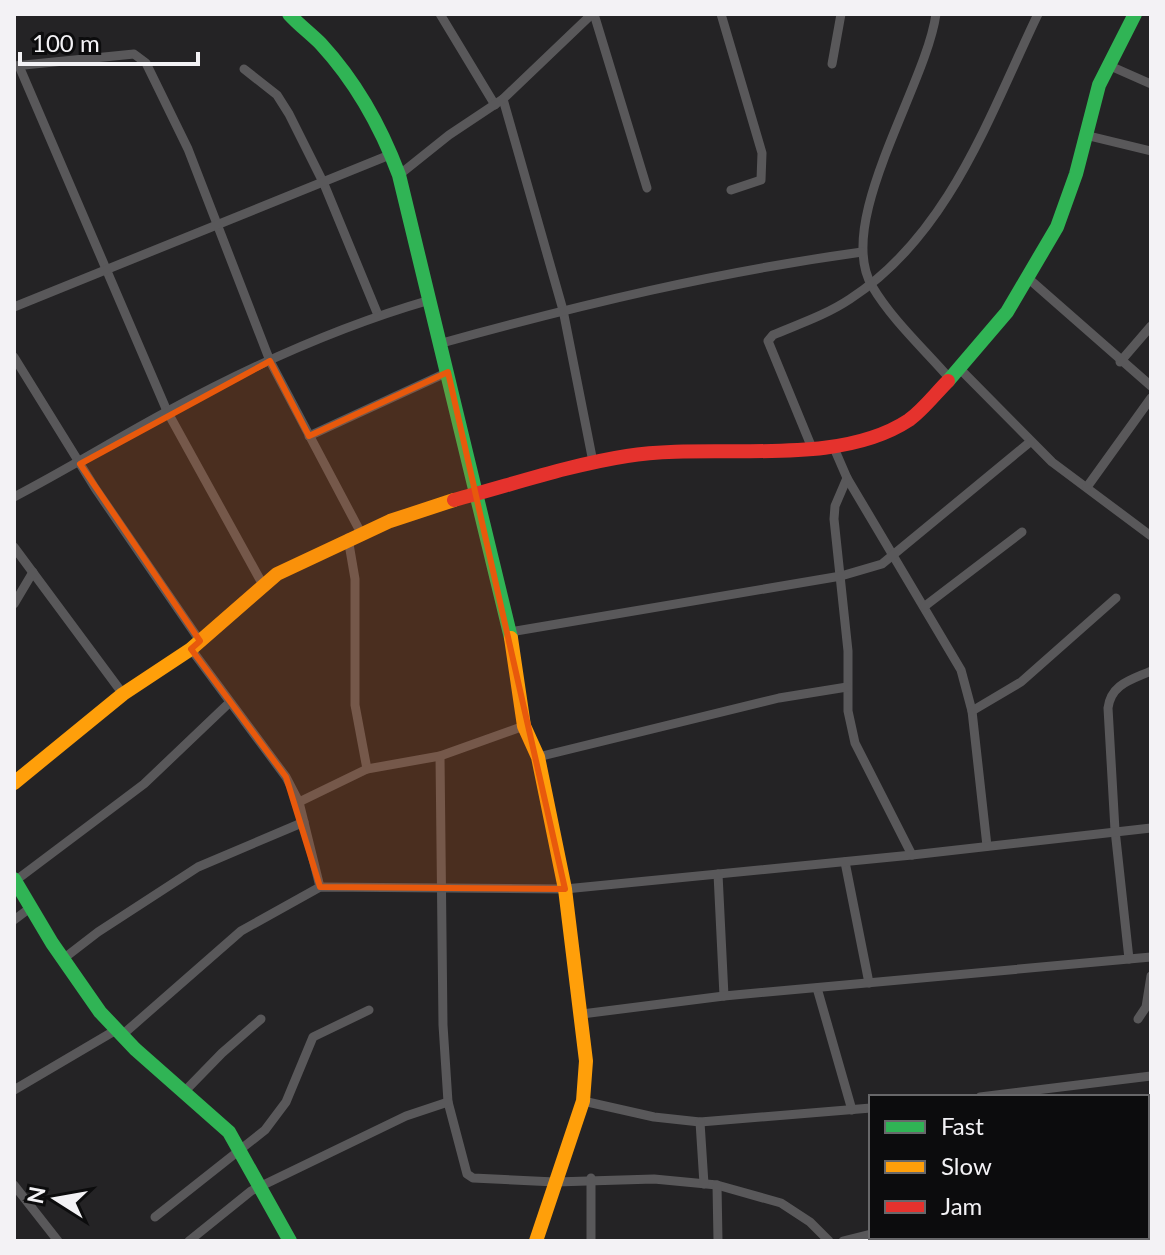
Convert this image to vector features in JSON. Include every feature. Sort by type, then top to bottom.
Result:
[{"type":"street","points":[[289,14],[320,43],[352,85],[392,154],[399,175],[510,632],[524,726],[538,757],[565,889],[586,1061],[583,1101],[536,1241]]},
{"type":"street","points":[[440,14],[499,102],[563,310],[593,462]]},
{"type":"street","points":[[399,175],[449,135],[499,102],[593,14],[647,188]]},
{"type":"street","points":[[721,14],[762,153],[761,180],[731,190]]},
{"type":"street","points":[[832,64],[841,14]]},
{"type":"street","points":[[936,14],[920,78],[870,200],[862,252],[871,284],[955,374],[1030,442],[1151,536]]},
{"type":"street","points":[[812,448],[768,341],[773,335],[825,314],[871,284],[917,240],[951,193],[1038,14]]},
{"type":"street","points":[[14,783],[123,694],[195,645],[263,585],[296,563],[417,510],[593,462],[676,450],[834,448],[868,441],[910,419],[955,374],[1029,279],[1057,227],[1108,65],[1135,14]]},
{"type":"street","points":[[263,585],[213,500],[167,411],[16,66],[134,54],[141,57],[188,149],[270,361],[309,436],[354,536],[355,705],[367,769]]},
{"type":"street","points":[[1108,65],[1151,84]]},
{"type":"street","points":[[244,69],[277,95],[324,184],[378,315]]},
{"type":"street","points":[[1085,135],[1151,151]]},
{"type":"street","points":[[14,307],[392,154]]},
{"type":"street","points":[[442,343],[563,310],[742,269],[862,252]]},
{"type":"street","points":[[1029,279],[1151,386]]},
{"type":"street","points":[[14,497],[80,464],[167,411],[270,361],[378,315],[430,300]]},
{"type":"street","points":[[1120,362],[1151,326]]},
{"type":"street","points":[[14,357],[229,703],[259,739],[299,802],[320,887]]},
{"type":"street","points":[[309,436],[448,372]]},
{"type":"street","points":[[1087,487],[1151,398]]},
{"type":"street","points":[[510,632],[841,576],[882,564],[1030,442]]},
{"type":"street","points":[[834,448],[847,478],[961,670],[972,711],[987,846]]},
{"type":"street","points":[[847,478],[835,506],[847,687],[855,743],[912,855]]},
{"type":"street","points":[[925,606],[1022,532]]},
{"type":"street","points":[[14,547],[123,694]]},
{"type":"street","points":[[14,604],[33,572]]},
{"type":"street","points":[[972,711],[1021,682],[1116,598]]},
{"type":"street","points":[[1129,959],[1115,830],[1110,696],[1118,686],[1151,671]]},
{"type":"street","points":[[538,757],[779,698],[847,687]]},
{"type":"street","points":[[229,703],[144,784],[15,880],[63,959],[119,1033],[217,1118],[240,1150],[290,1241]]},
{"type":"street","points":[[299,802],[367,769],[440,756],[524,726]]},
{"type":"street","points":[[440,756],[443,1025],[448,1102],[467,1174],[473,1178],[555,1182],[591,1178],[717,1185],[781,1203],[810,1222],[829,1241]]},
{"type":"street","points":[[63,959],[98,932],[198,867],[304,822]]},
{"type":"street","points":[[14,1090],[119,1033],[241,931],[320,887],[565,889],[1151,828]]},
{"type":"street","points":[[845,862],[869,983]]},
{"type":"street","points":[[718,874],[724,996]]},
{"type":"street","points":[[14,920],[30,908]]},
{"type":"street","points":[[582,1014],[724,996],[1151,957]]},
{"type":"street","points":[[1138,1019],[1146,1007],[1151,976]]},
{"type":"street","points":[[817,988],[852,1110]]},
{"type":"street","points":[[155,1217],[276,1118],[313,1037],[369,1010]]},
{"type":"street","points":[[184,1092],[261,1019]]},
{"type":"street","points":[[996,1095],[1151,1076]]},
{"type":"street","points":[[583,1101],[654,1117],[700,1122],[869,1108]]},
{"type":"street","points":[[189,1241],[240,1197],[260,1186],[406,1116],[448,1102]]},
{"type":"street","points":[[700,1122],[704,1184]]},
{"type":"street","points":[[591,1178],[591,1241]]},
{"type":"street","points":[[14,1185],[58,1241]]},
{"type":"street","points":[[717,1185],[718,1241]]},
{"type":"street","points":[[843,1241],[869,1234]]},
{"type":"highlighted area","points":[[270,361],[309,436],[448,372],[565,889],[320,887],[286,777],[191,649],[200,641],[80,464]]},
{"type":"traffic: fast","points":[[289,14],[321,44],[356,89],[376,122],[399,175],[511,638]]},
{"type":"traffic: fast","points":[[948,381],[1007,312],[1057,227],[1076,174],[1099,85],[1135,14]]},
{"type":"traffic: fast","points":[[14,879],[52,943],[100,1012],[135,1049],[229,1132],[290,1241]]},
{"type":"traffic: slow","points":[[14,783],[123,694],[191,649],[277,574],[390,521],[454,500]]},
{"type":"traffic: slow","points":[[511,638],[524,726],[538,757],[565,889],[586,1061],[583,1101],[536,1241]]},
{"type":"traffic: jam","points":[[454,500],[562,470],[627,456],[661,452],[810,449],[846,444],[879,435],[909,420],[948,381]]}]
